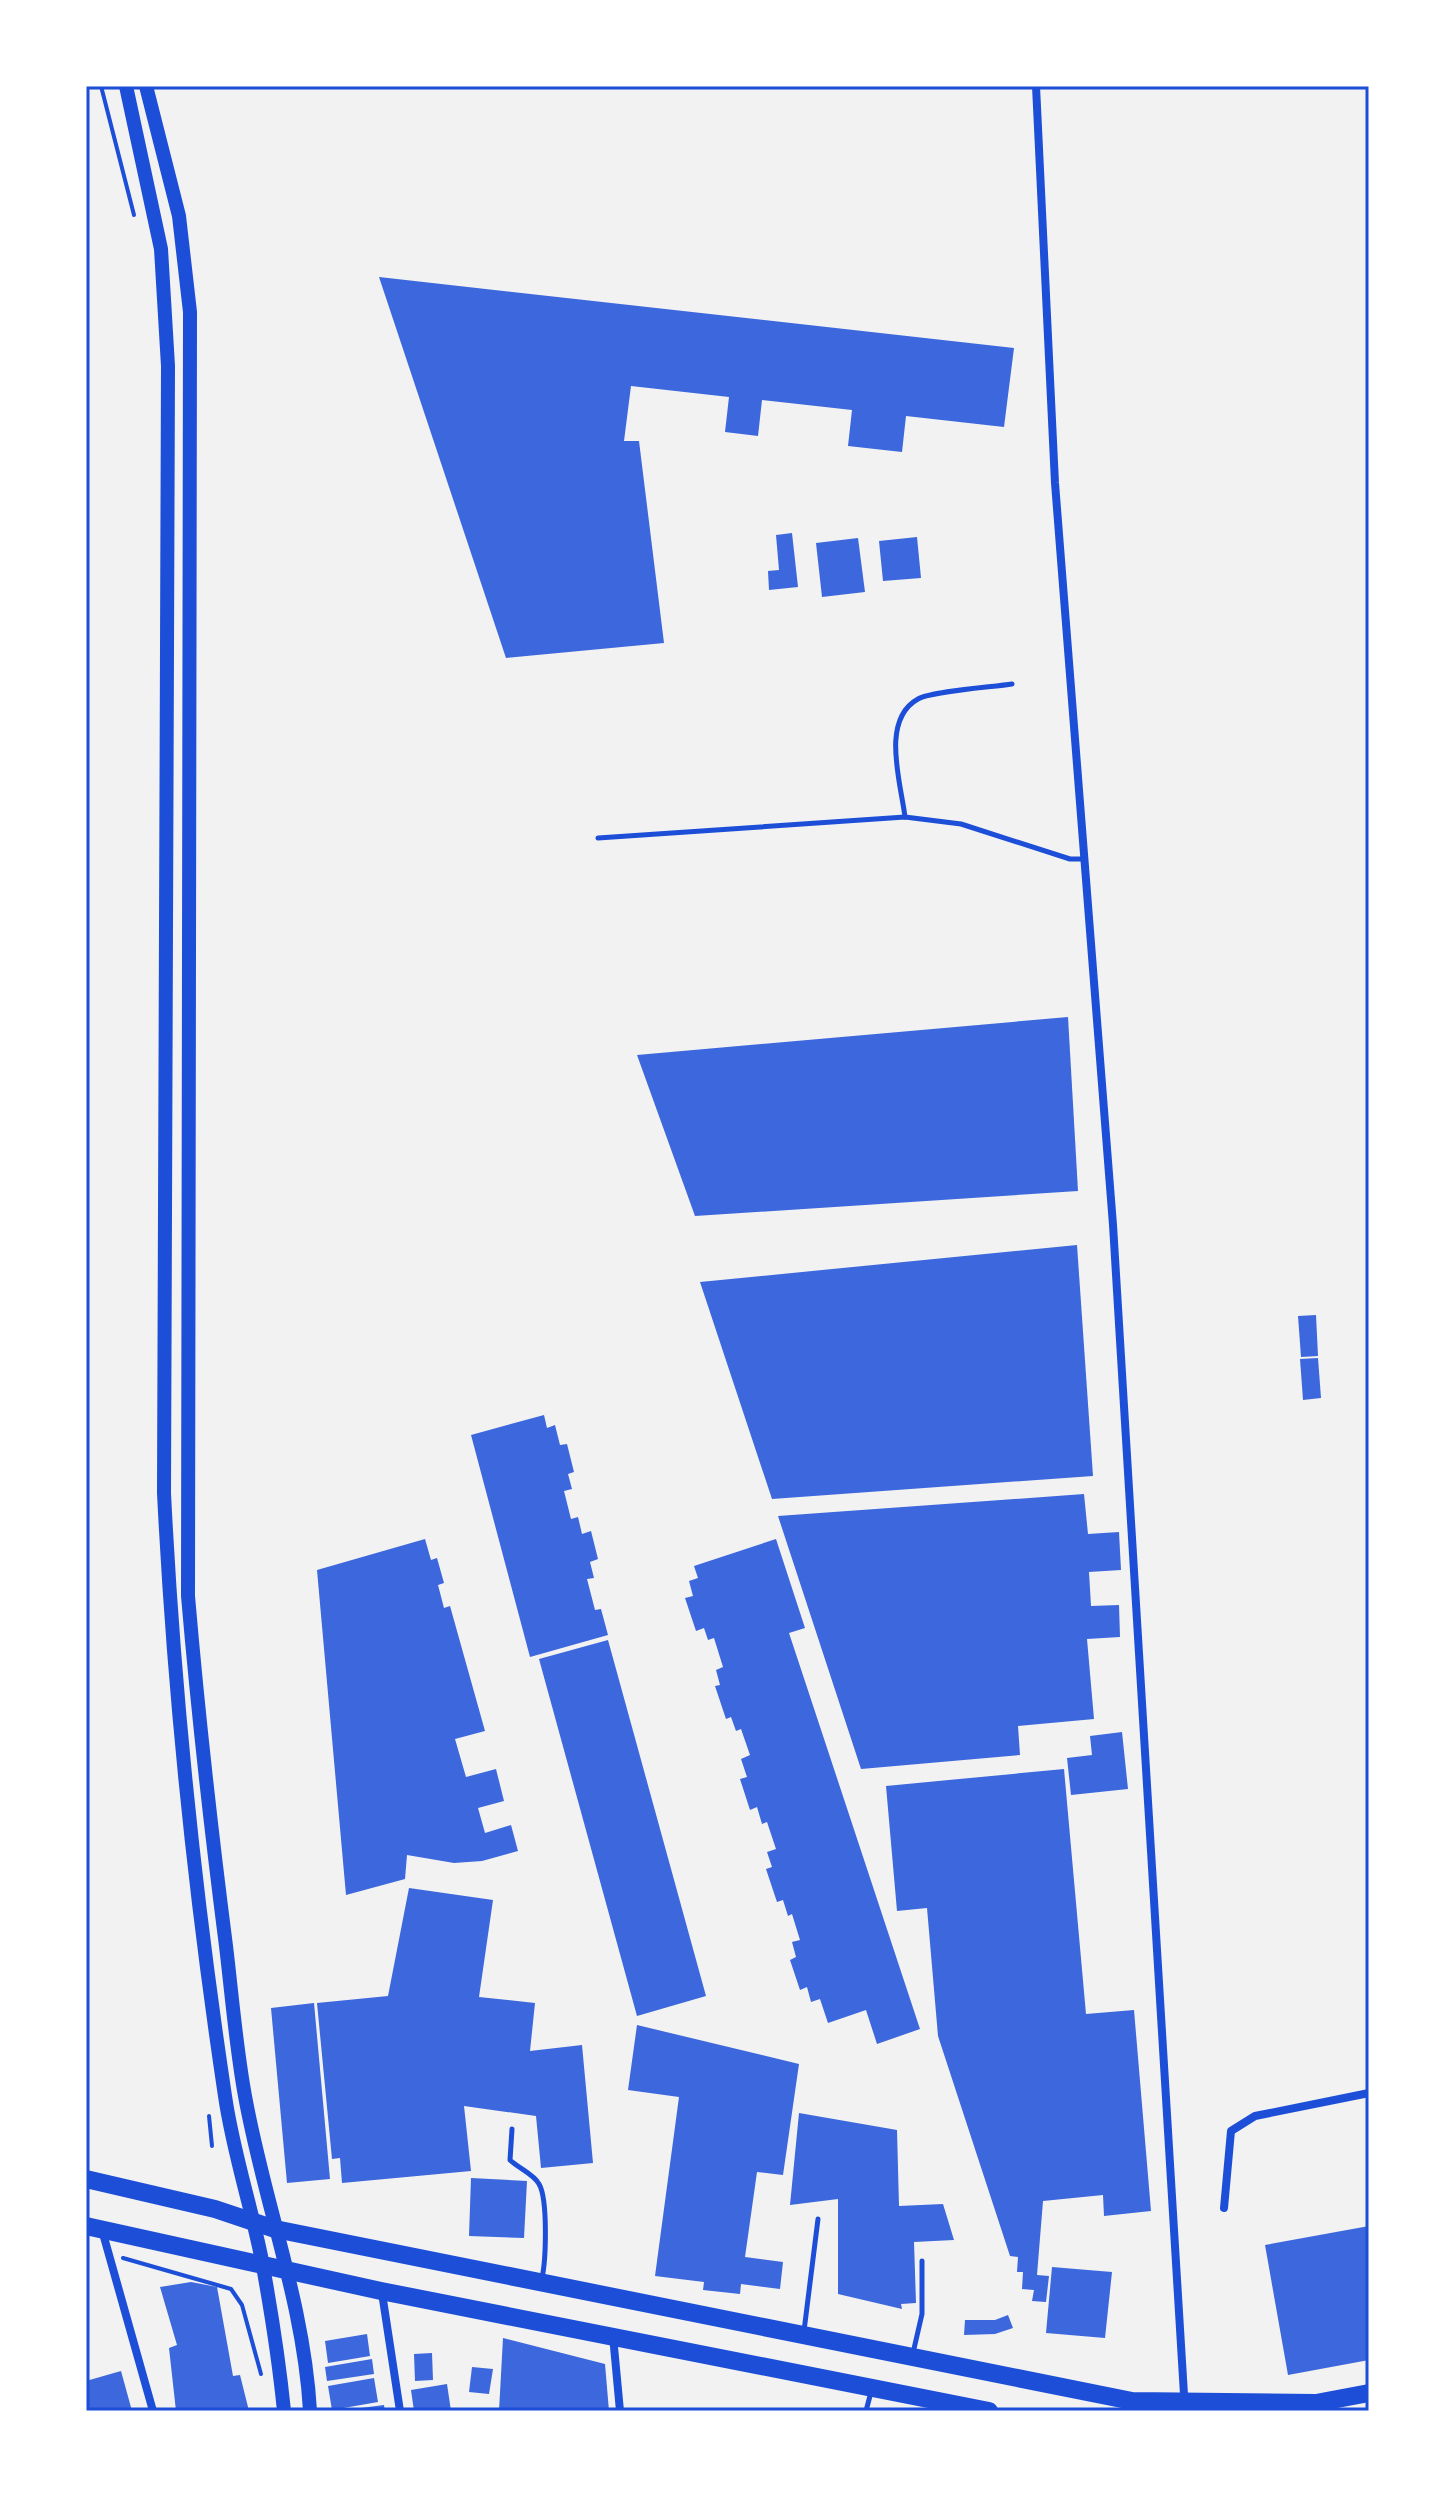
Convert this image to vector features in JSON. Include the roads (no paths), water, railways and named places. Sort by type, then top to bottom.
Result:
[{"type":"highway","points":[[86,2179],[215,2209],[275,2229],[912,2358],[1131,2406],[1316,2403],[1369,2393]]},
{"type":"highway","points":[[94,2227],[262,2262],[381,2291],[873,2387],[944,2406],[989,2411]]},
{"type":"main road","points":[[126,86],[161,249],[168,366],[164,1493],[170,1601],[210,1991],[235,2159],[262,2262],[284,2411]]},
{"type":"main road","points":[[146,86],[179,216],[190,312],[188,1596],[199,1722],[245,2094],[275,2229],[288,2270],[307,2370],[310,2411]]},
{"type":"street","points":[[1036,86],[1055,483],[1113,1225],[1185,2407]]},
{"type":"street","points":[[1224,2208],[1231,2131],[1255,2116],[1369,2093]]},
{"type":"street","points":[[94,2227],[108,2254],[153,2411]]},
{"type":"street","points":[[381,2291],[400,2411]]},
{"type":"street","points":[[613,2336],[620,2411]]},
{"type":"lane","points":[[905,817],[895,738],[901,718],[919,699],[1012,684]]},
{"type":"lane","points":[[598,838],[905,817],[961,824],[1070,859],[1086,859]]},
{"type":"lane","points":[[512,2129],[510,2160],[539,2183],[542,2194],[545,2258],[541,2283]]},
{"type":"lane","points":[[804,2336],[818,2219]]},
{"type":"lane","points":[[912,2358],[922,2314],[922,2261]]},
{"type":"lane","points":[[866,2411],[873,2387]]}]
